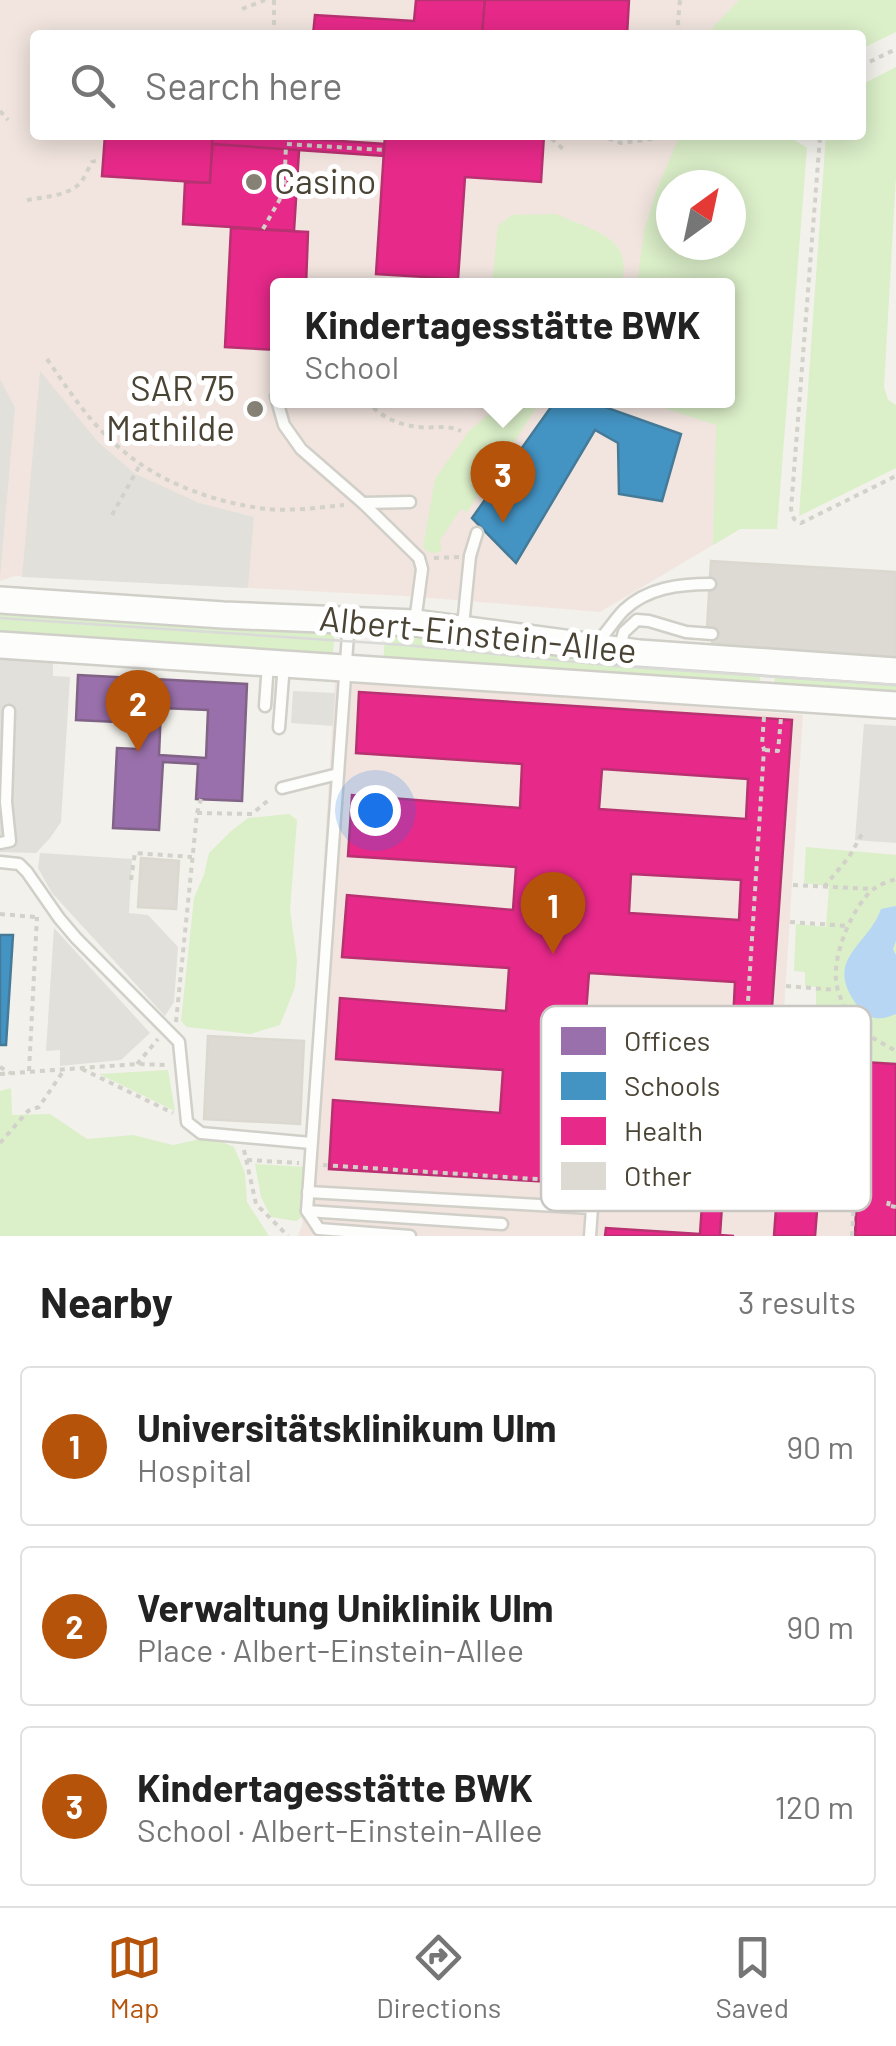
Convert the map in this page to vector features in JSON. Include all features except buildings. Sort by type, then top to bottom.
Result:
[{"type":"street","name":"Albert-Einstein-Allee","points":[[0,600],[415,623],[588,647],[896,671]]},
{"type":"street","name":"Albert-Einstein-Allee","points":[[0,645],[896,704]]},
{"type":"lane","points":[[279,408],[284,425],[300,449],[419,558],[422,569],[415,623]]},
{"type":"lane","points":[[363,503],[410,502]]},
{"type":"lane","points":[[463,628],[470,556],[477,534]]},
{"type":"lane","points":[[588,647],[600,640],[628,607],[647,595],[679,585],[710,584]]},
{"type":"lane","points":[[349,619],[307,1211],[317,1233],[410,1236]]},
{"type":"lane","points":[[620,650],[624,632],[638,620],[712,634]]},
{"type":"lane","points":[[265,706],[276,663]]},
{"type":"lane","points":[[276,663],[280,728]]},
{"type":"lane","points":[[0,842],[10,841],[6,802],[9,711]]},
{"type":"lane","points":[[282,788],[338,774]]},
{"type":"lane","points":[[0,862],[19,864],[27,872],[59,918],[179,1042],[186,1119],[192,1128],[311,1143]]},
{"type":"lane","points":[[308,1192],[541,1205]]},
{"type":"lane","points":[[307,1211],[502,1224]]},
{"type":"lane","points":[[590,1236],[592,1211]]},
{"type":"path","points":[[242,9],[265,0]]},
{"type":"path","points":[[274,0],[274,30]]},
{"type":"path","points":[[679,30],[680,0]]},
{"type":"path","points":[[866,63],[896,48]]},
{"type":"path","points":[[0,112],[8,120]]},
{"type":"path","points":[[263,230],[284,192],[286,140]]},
{"type":"path","points":[[553,140],[564,150]]},
{"type":"path","points":[[820,140],[794,519],[801,523],[896,476]]},
{"type":"path","points":[[286,144],[384,150]]},
{"type":"path","points":[[28,200],[75,187],[92,162],[100,159]]},
{"type":"path","points":[[47,359],[84,412],[113,442],[140,464],[178,486],[262,508],[363,503]]},
{"type":"path","points":[[376,408],[399,423],[451,426],[461,431]]},
{"type":"path","points":[[112,515],[140,464]]},
{"type":"path","points":[[419,558],[470,556]]},
{"type":"path","points":[[748,1006],[764,726]]},
{"type":"path","points":[[764,750],[778,750],[780,728]]},
{"type":"path","points":[[196,813],[252,814],[282,788]]},
{"type":"path","points":[[137,1064],[177,1021],[196,813],[201,799]]},
{"type":"path","points":[[824,886],[849,858],[862,834]]},
{"type":"path","points":[[131,880],[135,853],[192,857]]},
{"type":"path","points":[[844,1006],[835,977],[837,957],[849,926],[857,908],[873,889],[896,878]]},
{"type":"path","points":[[792,885],[873,889]]},
{"type":"path","points":[[0,914],[59,918]]},
{"type":"path","points":[[29,1071],[38,917]]},
{"type":"path","points":[[790,922],[849,926]]},
{"type":"path","points":[[786,986],[837,990]]},
{"type":"path","points":[[871,1038],[896,1051]]},
{"type":"path","points":[[0,1070],[182,1066]]},
{"type":"path","points":[[81,1069],[186,1119]]},
{"type":"path","points":[[0,1143],[28,1111],[39,1107],[64,1070]]},
{"type":"path","points":[[244,1150],[256,1204],[288,1236]]},
{"type":"path","points":[[248,1160],[310,1164]]},
{"type":"path","points":[[328,1166],[541,1180]]},
{"type":"path","points":[[852,1236],[854,1211]]},
{"type":"path","points":[[276,1236],[280,1230]]},
{"type":"shaded area","points":[[0,0],[874,0],[811,30],[30,30],[30,140],[736,140],[736,170],[656,170],[656,260],[737,260],[740,529],[600,612],[405,596],[15,576],[0,581]]},
{"type":"shaded area","points":[[40,371],[98,442],[134,473],[199,503],[254,517],[248,588],[22,577]]},
{"type":"shaded area","points":[[0,379],[15,408],[0,577]]},
{"type":"shaded area","points":[[0,658],[53,662],[53,676],[70,677],[61,822],[36,853],[0,852]]},
{"type":"shaded area","points":[[335,680],[803,715],[784,1006],[541,1006],[541,1211],[871,1211],[871,1189],[896,1191],[896,1236],[298,1236],[302,1225]]},
{"type":"shaded area","points":[[293,691],[335,693],[333,726],[291,723]]},
{"type":"shaded area","points":[[864,724],[896,726],[896,843],[855,840]]},
{"type":"shaded area","points":[[40,853],[132,859],[129,913],[148,915],[178,947],[174,1002],[165,1016],[52,893],[38,868]]},
{"type":"shaded area","points":[[54,928],[150,1033],[121,1060],[60,1066],[60,1050],[46,1051]]},
{"type":"green space","points":[[739,0],[896,0],[896,32],[866,47],[866,30],[712,30]]},
{"type":"green space","points":[[896,67],[896,175],[884,387],[888,400],[896,405],[896,468],[799,516],[826,140],[866,140],[866,82]]},
{"type":"green space","points":[[678,140],[795,140],[807,148],[777,529],[740,529],[713,545],[716,425],[664,408],[735,408],[735,278],[638,278],[644,231],[656,192],[656,260],[746,260],[746,170],[665,170]]},
{"type":"green space","points":[[556,214],[596,231],[616,245],[622,256],[622,278],[493,278],[498,226],[512,215]]},
{"type":"green space","points":[[496,408],[536,408],[467,512],[461,509],[440,540],[442,550],[430,552],[423,547],[435,479],[468,432]]},
{"type":"green space","points":[[0,606],[335,630],[333,652],[0,639]]},
{"type":"green space","points":[[385,634],[761,667],[759,690],[383,665]]},
{"type":"green space","points":[[775,668],[896,676],[896,700],[774,691]]},
{"type":"green space","points":[[289,814],[297,820],[290,910],[297,960],[295,987],[280,1025],[250,1034],[187,1027],[181,1021],[194,898],[209,853],[248,818]]},
{"type":"green space","points":[[806,847],[896,855],[896,1064],[871,1062],[871,1006],[816,1006],[816,987],[805,986],[805,972],[794,971],[796,924],[826,927],[829,886],[804,883]]},
{"type":"green space","points":[[168,1070],[175,1111],[99,1074]]},
{"type":"green space","points":[[11,1088],[12,1115],[50,1114],[87,1139],[133,1135],[173,1145],[210,1137],[234,1147],[245,1173],[247,1202],[269,1236],[0,1236],[0,1091]]},
{"type":"green space","points":[[255,1164],[305,1167],[302,1217],[296,1221],[271,1217],[261,1197]]},
{"type":"water","points":[[896,906],[896,1014],[881,1018],[871,1016],[871,1006],[858,1006],[845,978],[851,954],[881,909]]},
{"type":"tram line","points":[[0,618],[405,645],[617,666],[896,685]]},
{"type":"place","name":"Casino","points":[[254,182]]},
{"type":"place","name":"SAR 75 Mathilde","points":[[255,409]]},
{"type":"place","name":"Kindertagesstätte BWK","points":[[503,523]]},
{"type":"place","name":"Verwaltung Uniklinik Ulm","points":[[138,752]]},
{"type":"place","name":"Universitätsklinikum Ulm","points":[[553,954]]}]
